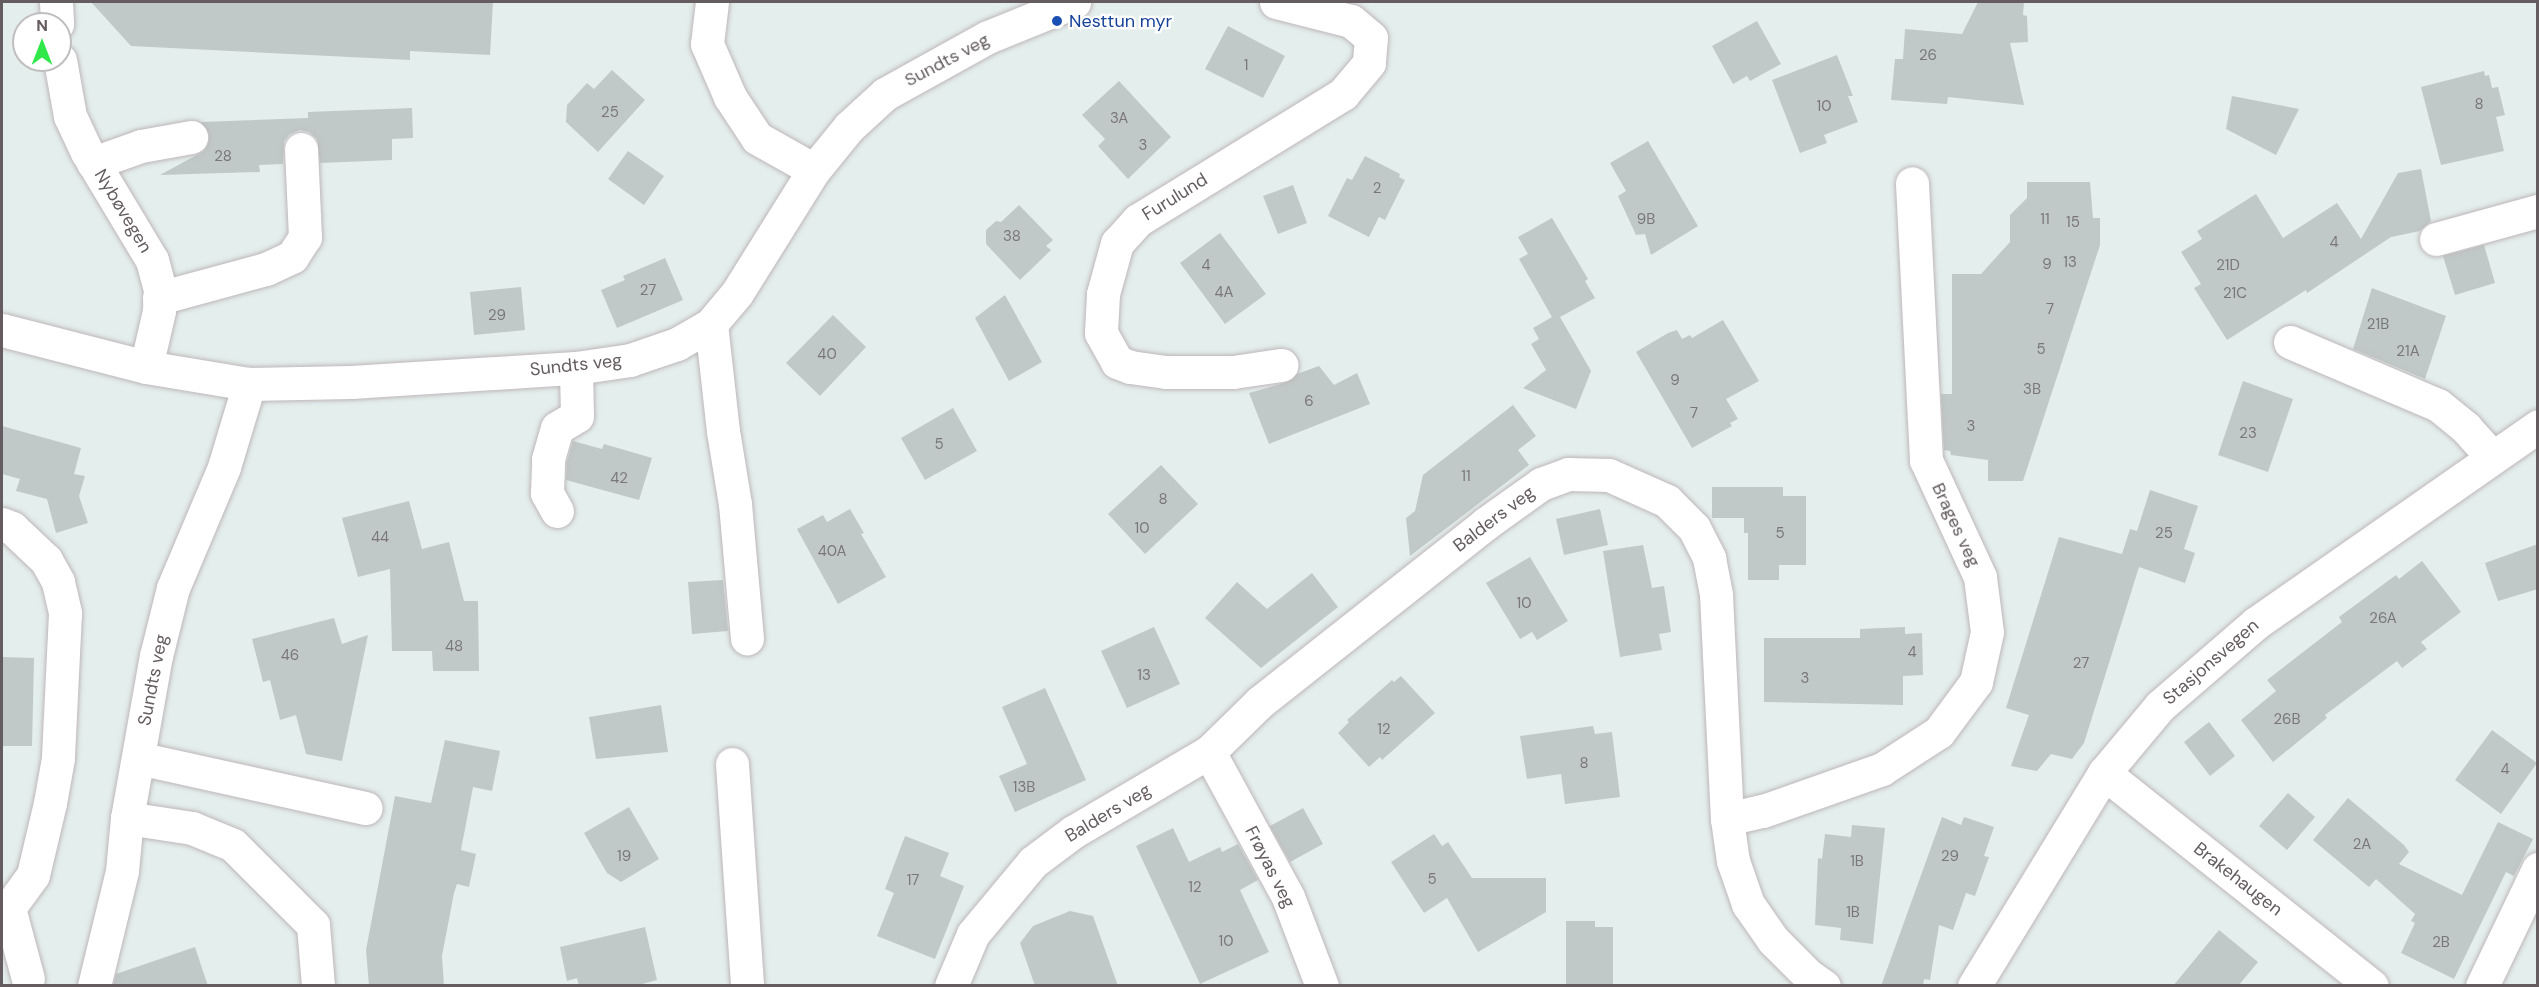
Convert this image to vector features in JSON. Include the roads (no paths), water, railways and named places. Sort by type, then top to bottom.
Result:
[{"type":"street","points":[[712,2],[707,44],[730,97],[757,138],[814,170]]},
{"type":"street","name":"Sundts veg","points":[[2,330],[146,367],[249,384],[351,382],[576,368],[630,360],[677,344],[711,324],[737,293],[814,170],[849,127],[885,94],[988,37],[1074,2]]},
{"type":"street","name":"Furulund","points":[[1276,2],[1351,21],[1371,38],[1369,63],[1342,94],[1138,220],[1117,243],[1102,294],[1101,333],[1117,362],[1130,367],[1166,372],[1233,372],[1281,365]]},
{"type":"street","name":"Nybøvegen","points":[[62,72],[70,116],[93,163],[152,260],[160,289],[146,367]]},
{"type":"street","points":[[93,163],[141,146],[191,137]]},
{"type":"street","points":[[159,298],[266,269],[292,257],[305,237],[301,149]]},
{"type":"street","name":"Brages veg","points":[[1727,819],[1763,811],[1882,769],[1939,732],[1976,682],[1987,632],[1980,577],[1926,460],[1912,183]]},
{"type":"street","points":[[2436,238],[2538,211]]},
{"type":"street","points":[[711,324],[723,431],[735,504],[747,638]]},
{"type":"street","points":[[2290,342],[2438,405],[2466,428],[2491,456]]},
{"type":"street","points":[[558,511],[547,493],[548,459],[557,428],[578,416],[576,368]]},
{"type":"street","name":"Sundts veg","points":[[94,986],[122,871],[127,818],[156,656],[173,588],[224,467],[249,384]]},
{"type":"street","name":"Stasjonsvegen","points":[[1974,986],[2104,773],[2160,706],[2256,623],[2491,456],[2538,426]]},
{"type":"street","name":"Balders veg","points":[[951,986],[973,934],[1033,862],[1073,832],[1209,753],[1260,702],[1485,524],[1541,484],[1568,474],[1609,475],[1667,501],[1694,528],[1709,558],[1716,595],[1727,819],[1733,861],[1748,904],[1773,940],[1809,975],[1824,986]]},
{"type":"street","points":[[2,524],[12,528],[46,560],[58,582],[65,613],[58,758],[50,803],[33,875],[5,908],[28,979]]},
{"type":"street","name":"Frøyas veg","points":[[1209,753],[1288,897],[1322,986]]},
{"type":"street","points":[[138,758],[366,808]]},
{"type":"street","points":[[732,764],[747,986]]},
{"type":"street","name":"Brakehaugen","points":[[2104,773],[2372,986]]},
{"type":"street","points":[[127,818],[192,828],[233,845],[313,925],[318,986]]},
{"type":"street","points":[[2482,986],[2538,869]]},
{"type":"place","name":"Nesttun myr","points":[[1057,21]]}]
